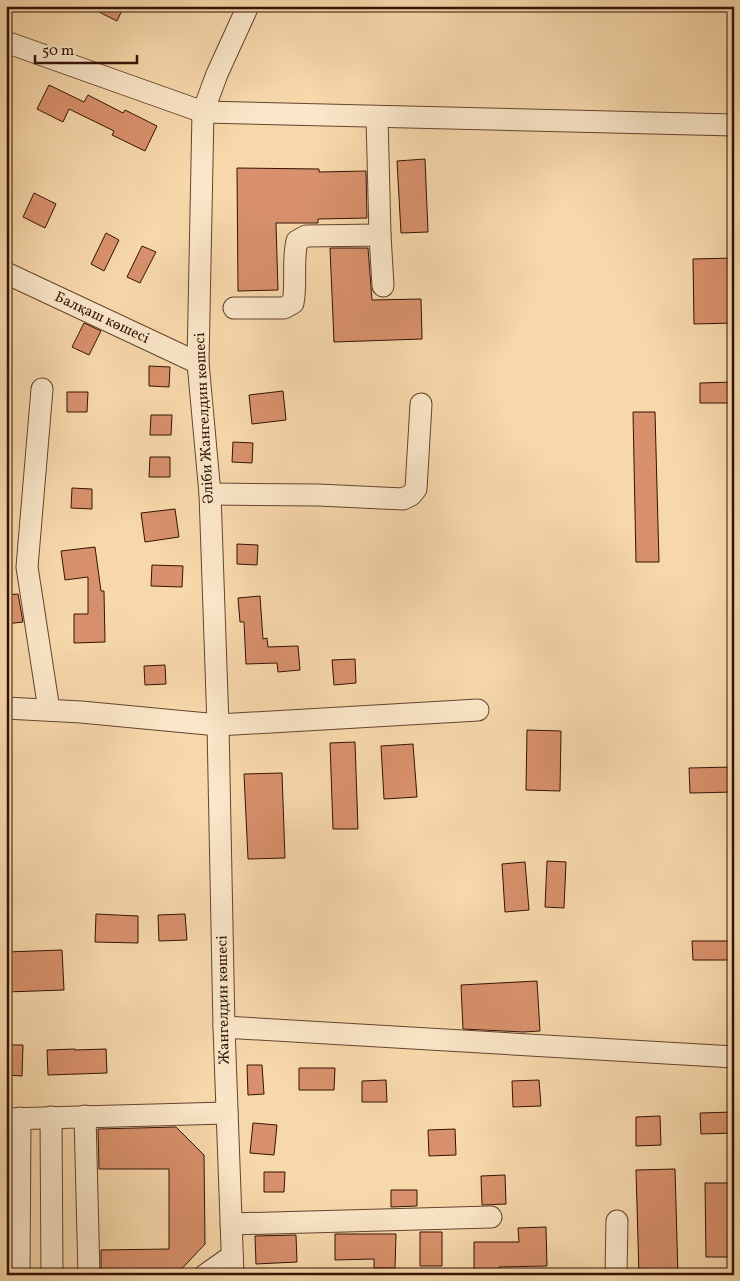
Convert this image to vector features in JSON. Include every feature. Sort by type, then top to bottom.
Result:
[{"type":"street","name":"Әліби Жангелдин көшесі","points":[[218,725],[210,494],[198,364],[203,112],[217,74],[248,6]]},
{"type":"street","points":[[6,42],[203,112],[734,124]]},
{"type":"street","points":[[377,117],[383,286]]},
{"type":"street","points":[[234,308],[284,308],[293,303],[295,296],[294,252],[297,242],[306,236],[380,235]]},
{"type":"street","name":"Балқаш көшесі","points":[[6,272],[198,364]]},
{"type":"street","points":[[42,389],[27,567],[49,710]]},
{"type":"street","points":[[210,494],[407,498],[416,489],[421,404]]},
{"type":"street","points":[[6,708],[218,725],[478,710]]},
{"type":"street","name":"Жангелдин көшесі","points":[[218,725],[224,1027],[233,1265]]},
{"type":"street","points":[[224,1027],[734,1057]]},
{"type":"street","points":[[19,1275],[13,1118],[227,1113]]},
{"type":"street","points":[[85,1116],[89,1275]]},
{"type":"street","points":[[52,1117],[52,1275]]},
{"type":"street","points":[[231,1224],[491,1217]]},
{"type":"street","points":[[616,1275],[618,1221]]},
{"type":"street","points":[[206,1275],[233,1265]]},
{"type":"building","points":[[87,6],[124,6],[117,21]]},
{"type":"building","points":[[49,85],[84,102],[88,95],[123,113],[125,110],[157,126],[145,151],[112,135],[114,131],[69,109],[63,122],[37,109]]},
{"type":"building","points":[[425,159],[428,232],[401,233],[397,161]]},
{"type":"building","points":[[237,168],[319,169],[319,172],[366,171],[367,218],[318,219],[318,223],[276,223],[278,290],[238,291]]},
{"type":"building","points":[[34,193],[56,204],[45,228],[23,217]]},
{"type":"building","points":[[106,233],[119,240],[104,271],[91,264]]},
{"type":"building","points":[[142,246],[156,252],[140,283],[127,277]]},
{"type":"building","points":[[330,248],[368,248],[372,300],[421,299],[422,339],[334,342]]},
{"type":"building","points":[[734,258],[734,323],[694,324],[693,259]]},
{"type":"building","points":[[84,323],[101,331],[89,355],[72,347]]},
{"type":"building","points":[[149,366],[170,367],[169,387],[149,386]]},
{"type":"building","points":[[734,382],[734,403],[700,403],[700,383]]},
{"type":"building","points":[[283,391],[286,420],[252,424],[249,395]]},
{"type":"building","points":[[67,392],[88,392],[87,412],[67,412]]},
{"type":"building","points":[[633,412],[655,412],[659,562],[636,562]]},
{"type":"building","points":[[151,415],[172,415],[171,435],[150,435]]},
{"type":"building","points":[[233,442],[253,443],[252,463],[232,462]]},
{"type":"building","points":[[150,457],[170,457],[170,477],[149,477]]},
{"type":"building","points":[[72,488],[92,489],[92,509],[71,508]]},
{"type":"building","points":[[175,509],[179,537],[145,542],[141,513]]},
{"type":"building","points":[[237,544],[258,545],[257,565],[237,564]]},
{"type":"building","points":[[95,547],[101,591],[104,591],[105,642],[74,643],[74,614],[88,614],[88,577],[65,580],[61,551]]},
{"type":"building","points":[[152,565],[183,566],[182,587],[151,586]]},
{"type":"building","points":[[18,594],[23,622],[6,624],[6,595]]},
{"type":"building","points":[[260,596],[263,639],[267,638],[268,647],[298,646],[300,670],[278,672],[277,663],[246,664],[244,622],[240,622],[238,598]]},
{"type":"building","points":[[355,659],[356,683],[334,685],[332,660]]},
{"type":"building","points":[[165,665],[166,684],[145,685],[144,666]]},
{"type":"building","points":[[527,730],[561,731],[560,791],[526,790]]},
{"type":"building","points":[[355,742],[358,829],[333,829],[330,743]]},
{"type":"building","points":[[413,744],[417,797],[384,799],[381,746]]},
{"type":"building","points":[[734,767],[734,792],[690,793],[689,768]]},
{"type":"building","points":[[282,773],[285,858],[248,859],[244,774]]},
{"type":"building","points":[[547,861],[566,862],[564,908],[545,907]]},
{"type":"building","points":[[525,862],[529,910],[505,912],[502,864]]},
{"type":"building","points":[[96,914],[138,916],[138,943],[95,942]]},
{"type":"building","points":[[185,914],[187,940],[159,941],[158,915]]},
{"type":"building","points":[[692,941],[734,941],[734,960],[693,960]]},
{"type":"building","points":[[62,950],[64,990],[6,992],[6,952]]},
{"type":"building","points":[[537,981],[540,1031],[463,1029],[461,985]]},
{"type":"building","points":[[6,1045],[23,1045],[22,1076],[6,1075]]},
{"type":"building","points":[[106,1049],[107,1073],[48,1075],[47,1050]]},
{"type":"building","points":[[247,1065],[262,1065],[264,1094],[248,1095]]},
{"type":"building","points":[[299,1068],[335,1068],[334,1090],[299,1090]]},
{"type":"building","points":[[386,1080],[387,1102],[362,1102],[362,1081]]},
{"type":"building","points":[[539,1080],[541,1106],[513,1107],[512,1081]]},
{"type":"building","points":[[734,1112],[734,1133],[701,1134],[700,1113]]},
{"type":"building","points":[[660,1116],[661,1145],[636,1146],[636,1117]]},
{"type":"building","points":[[253,1123],[277,1125],[274,1155],[250,1153]]},
{"type":"building","points":[[176,1127],[204,1155],[205,1244],[176,1275],[101,1275],[101,1250],[169,1249],[169,1169],[99,1169],[98,1129]]},
{"type":"building","points":[[455,1129],[456,1155],[429,1156],[428,1130]]},
{"type":"building","points":[[675,1169],[678,1275],[639,1275],[636,1170]]},
{"type":"building","points":[[264,1172],[285,1172],[284,1192],[264,1192]]},
{"type":"building","points":[[505,1175],[506,1204],[482,1205],[481,1176]]},
{"type":"building","points":[[705,1183],[734,1183],[734,1257],[706,1257]]},
{"type":"building","points":[[391,1190],[417,1190],[417,1206],[391,1207]]},
{"type":"building","points":[[546,1227],[547,1266],[499,1267],[499,1270],[474,1269],[474,1242],[519,1242],[518,1228]]},
{"type":"building","points":[[420,1232],[442,1232],[442,1266],[420,1266]]},
{"type":"building","points":[[335,1234],[396,1234],[395,1268],[374,1268],[374,1259],[335,1260]]},
{"type":"building","points":[[296,1235],[297,1262],[256,1264],[255,1236]]}]
